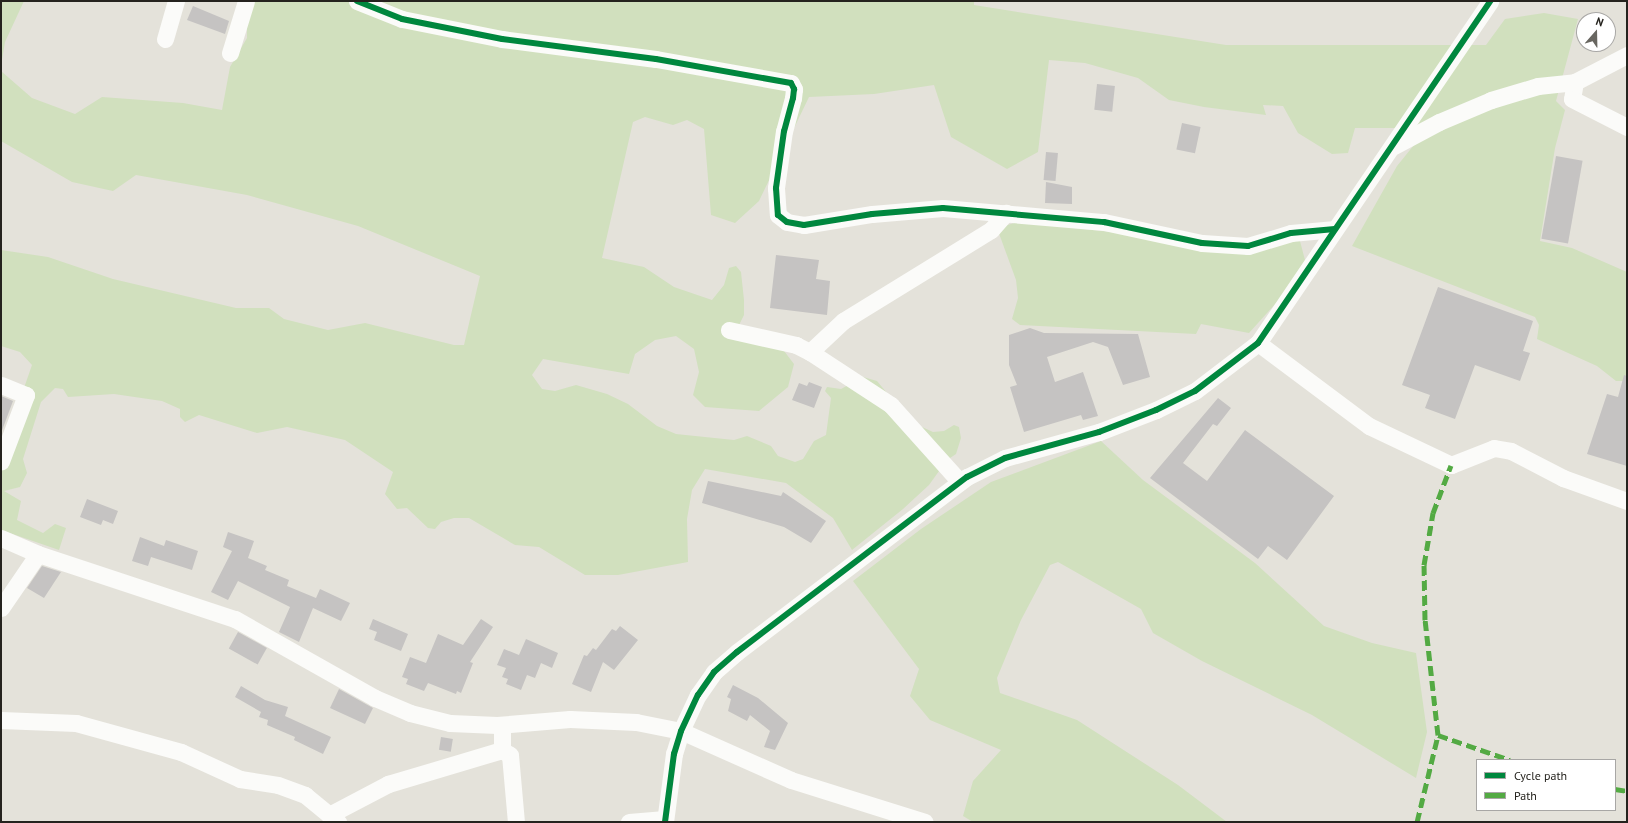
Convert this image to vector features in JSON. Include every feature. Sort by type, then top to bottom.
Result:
[{"type":"street","points":[[165,39],[176,1]]},
{"type":"street","points":[[230,53],[246,1]]},
{"type":"street","points":[[357,1],[402,19],[502,39],[656,58],[791,84],[794,89],[793,98],[784,131],[776,188],[778,215],[787,222],[804,224],[872,214],[943,208],[1104,222],[1186,240],[1248,246],[1291,233],[1335,229]]},
{"type":"street","points":[[629,822],[665,820],[674,754],[681,731],[698,695],[714,672],[960,482],[1005,458],[1098,432],[1156,410],[1195,391],[1258,343],[1490,1]]},
{"type":"street","points":[[1391,147],[1439,122],[1491,100],[1538,86],[1575,82],[1627,55]]},
{"type":"street","points":[[1575,82],[1572,100],[1627,127]]},
{"type":"street","points":[[810,352],[843,321],[991,230],[1006,213]]},
{"type":"street","points":[[729,330],[810,352],[891,405],[960,482]]},
{"type":"street","points":[[1258,343],[1370,426],[1451,465],[1494,448],[1511,451],[1563,478],[1627,501]]},
{"type":"street","points":[[1,385],[26,395],[6,431],[1,460]]},
{"type":"street","points":[[1,538],[38,554],[235,619],[375,698],[410,713],[450,723],[502,725],[570,719],[636,722],[681,731],[791,780],[925,822]]},
{"type":"street","points":[[1,608],[38,554]]},
{"type":"street","points":[[1,720],[76,723],[181,752],[240,779],[278,785],[305,795],[333,818],[388,784],[502,750],[510,755],[516,822]]},
{"type":"street","points":[[502,725],[502,750]]},
{"type":"green space","points":[[1,1],[24,1],[5,42],[1,66]]},
{"type":"green space","points":[[247,1],[350,1],[376,18],[380,1],[974,1],[974,5],[1226,45],[1486,45],[1505,19],[1544,13],[1576,19],[1576,26],[1556,101],[1565,110],[1555,148],[1540,241],[1572,248],[1627,272],[1627,381],[1616,381],[1597,366],[1537,339],[1539,325],[1535,317],[1352,246],[1397,166],[1414,145],[1395,128],[1355,128],[1348,153],[1332,154],[1298,133],[1283,106],[1263,105],[1266,115],[1204,107],[1169,100],[1138,78],[1085,63],[1049,60],[1038,152],[1007,169],[951,137],[934,85],[874,94],[809,97],[759,201],[735,223],[711,215],[704,129],[687,120],[673,125],[645,117],[633,122],[602,258],[644,267],[674,287],[712,300],[724,285],[729,268],[736,266],[741,272],[744,300],[744,315],[737,329],[781,347],[794,364],[788,387],[759,411],[705,407],[693,395],[699,372],[694,349],[676,336],[655,340],[635,354],[629,374],[543,359],[532,375],[542,389],[555,391],[576,385],[607,394],[628,404],[657,426],[676,434],[734,440],[747,436],[771,446],[778,456],[795,462],[803,459],[814,441],[826,435],[831,398],[825,391],[827,387],[841,389],[863,377],[877,381],[911,422],[933,432],[944,431],[954,425],[959,427],[961,438],[956,454],[947,460],[929,485],[903,509],[852,550],[833,518],[786,483],[705,469],[692,490],[687,519],[688,562],[618,575],[585,575],[539,547],[515,545],[469,518],[454,518],[441,522],[435,529],[428,528],[407,508],[397,509],[385,494],[393,472],[345,440],[287,427],[257,433],[199,415],[185,422],[180,417],[180,409],[162,401],[114,394],[68,397],[63,389],[55,388],[41,402],[23,459],[27,473],[20,487],[4,491],[21,501],[17,520],[43,533],[55,524],[66,528],[59,550],[1,530],[1,454],[32,365],[20,352],[1,346],[1,250],[48,257],[113,279],[236,308],[269,308],[284,319],[328,330],[365,323],[454,345],[464,345],[480,276],[358,226],[247,195],[136,175],[113,191],[72,182],[1,141],[1,71],[32,98],[75,114],[102,97],[183,103],[222,110],[230,67],[247,38]]},
{"type":"green space","points":[[1018,222],[1139,235],[1300,241],[1305,260],[1277,302],[1249,333],[1201,324],[1196,334],[1020,325],[1012,319],[1018,298],[1016,280],[997,228]]},
{"type":"green space","points":[[1101,441],[1143,480],[1255,563],[1324,626],[1372,643],[1416,653],[1427,732],[1416,778],[1312,715],[1202,661],[1153,633],[1141,609],[1058,562],[1050,565],[1021,620],[997,678],[1000,693],[1077,720],[1178,785],[1227,822],[973,822],[963,816],[973,781],[1001,750],[930,720],[910,696],[919,669],[853,581],[921,529],[991,482]]},
{"type":"building","points":[[193,6],[229,21],[225,34],[187,20]]},
{"type":"building","points":[[1097,84],[1115,86],[1112,112],[1094,110]]},
{"type":"building","points":[[1182,123],[1201,127],[1195,153],[1176,149]]},
{"type":"building","points":[[1046,152],[1058,153],[1056,181],[1044,180]]},
{"type":"building","points":[[1556,156],[1583,161],[1568,243],[1541,239]]},
{"type":"building","points":[[1046,182],[1072,187],[1072,204],[1045,203]]},
{"type":"building","points":[[776,255],[819,260],[816,279],[830,281],[827,315],[770,308]]},
{"type":"building","points":[[1438,287],[1533,321],[1523,351],[1530,353],[1520,381],[1475,365],[1455,419],[1425,408],[1430,395],[1402,385]]},
{"type":"building","points":[[1030,328],[1044,333],[1138,334],[1150,377],[1123,385],[1108,347],[1093,342],[1047,357],[1055,382],[1083,372],[1098,416],[1083,420],[1081,415],[1024,432],[1010,387],[1017,385],[1009,365],[1009,335]]},
{"type":"building","points":[[1624,375],[1627,376],[1627,466],[1587,454],[1607,394],[1618,397]]},
{"type":"building","points":[[809,382],[822,387],[814,408],[792,400],[799,383],[807,386]]},
{"type":"building","points":[[1,396],[13,401],[1,433]]},
{"type":"building","points":[[1218,398],[1231,408],[1217,426],[1213,424],[1183,463],[1207,481],[1245,430],[1334,496],[1287,560],[1268,546],[1258,559],[1150,478]]},
{"type":"building","points":[[708,481],[781,496],[783,492],[826,521],[811,543],[784,527],[702,503]]},
{"type":"building","points":[[87,499],[118,511],[113,524],[103,520],[101,525],[80,517]]},
{"type":"building","points":[[228,532],[254,541],[248,558],[267,566],[265,570],[289,580],[287,586],[316,598],[320,589],[350,603],[341,621],[313,608],[299,642],[279,632],[290,607],[238,581],[228,600],[211,592],[232,551],[223,547]]},
{"type":"building","points":[[140,537],[164,546],[166,540],[198,551],[192,570],[151,557],[148,566],[132,561]]},
{"type":"building","points":[[42,566],[61,572],[44,598],[27,588]]},
{"type":"building","points":[[373,619],[408,634],[401,651],[374,640],[377,632],[369,629]]},
{"type":"building","points":[[481,619],[493,627],[470,662],[473,663],[461,693],[457,691],[456,694],[428,683],[424,691],[406,684],[408,679],[402,677],[410,657],[426,663],[438,634],[463,645]]},
{"type":"building","points":[[620,626],[638,640],[614,670],[603,662],[591,692],[572,684],[584,655],[587,656],[593,648],[596,650],[612,629],[616,631]]},
{"type":"building","points":[[238,632],[267,648],[258,665],[229,649]]},
{"type":"building","points":[[526,639],[558,653],[552,668],[541,663],[535,678],[527,675],[521,690],[506,684],[508,679],[502,677],[506,668],[497,665],[504,649],[519,655]]},
{"type":"building","points":[[733,685],[758,698],[788,723],[775,750],[764,747],[770,731],[750,715],[747,721],[728,711],[731,699],[727,697]]},
{"type":"building","points":[[241,686],[265,700],[288,707],[285,716],[331,737],[323,754],[294,740],[295,737],[267,725],[268,720],[259,717],[261,712],[235,697]]},
{"type":"building","points":[[339,689],[373,708],[365,724],[330,708]]},
{"type":"building","points":[[441,737],[453,739],[451,752],[439,750]]},
{"type":"marked path","points":[[1417,822],[1438,735],[1425,620],[1424,565],[1433,513],[1451,465]]},
{"type":"marked path","points":[[1438,735],[1507,759]]},
{"type":"marked path","points":[[1616,789],[1627,791]]},
{"type":"cycle path","points":[[357,1],[402,19],[502,39],[656,59],[791,83],[794,89],[793,98],[784,131],[776,188],[778,215],[787,222],[804,225],[872,214],[943,208],[1104,222],[1202,243],[1248,246],[1291,233],[1335,229]]},
{"type":"cycle path","points":[[665,822],[674,754],[681,731],[698,695],[714,672],[737,652],[967,477],[1005,458],[1099,432],[1156,410],[1195,391],[1258,343],[1490,1]]}]
